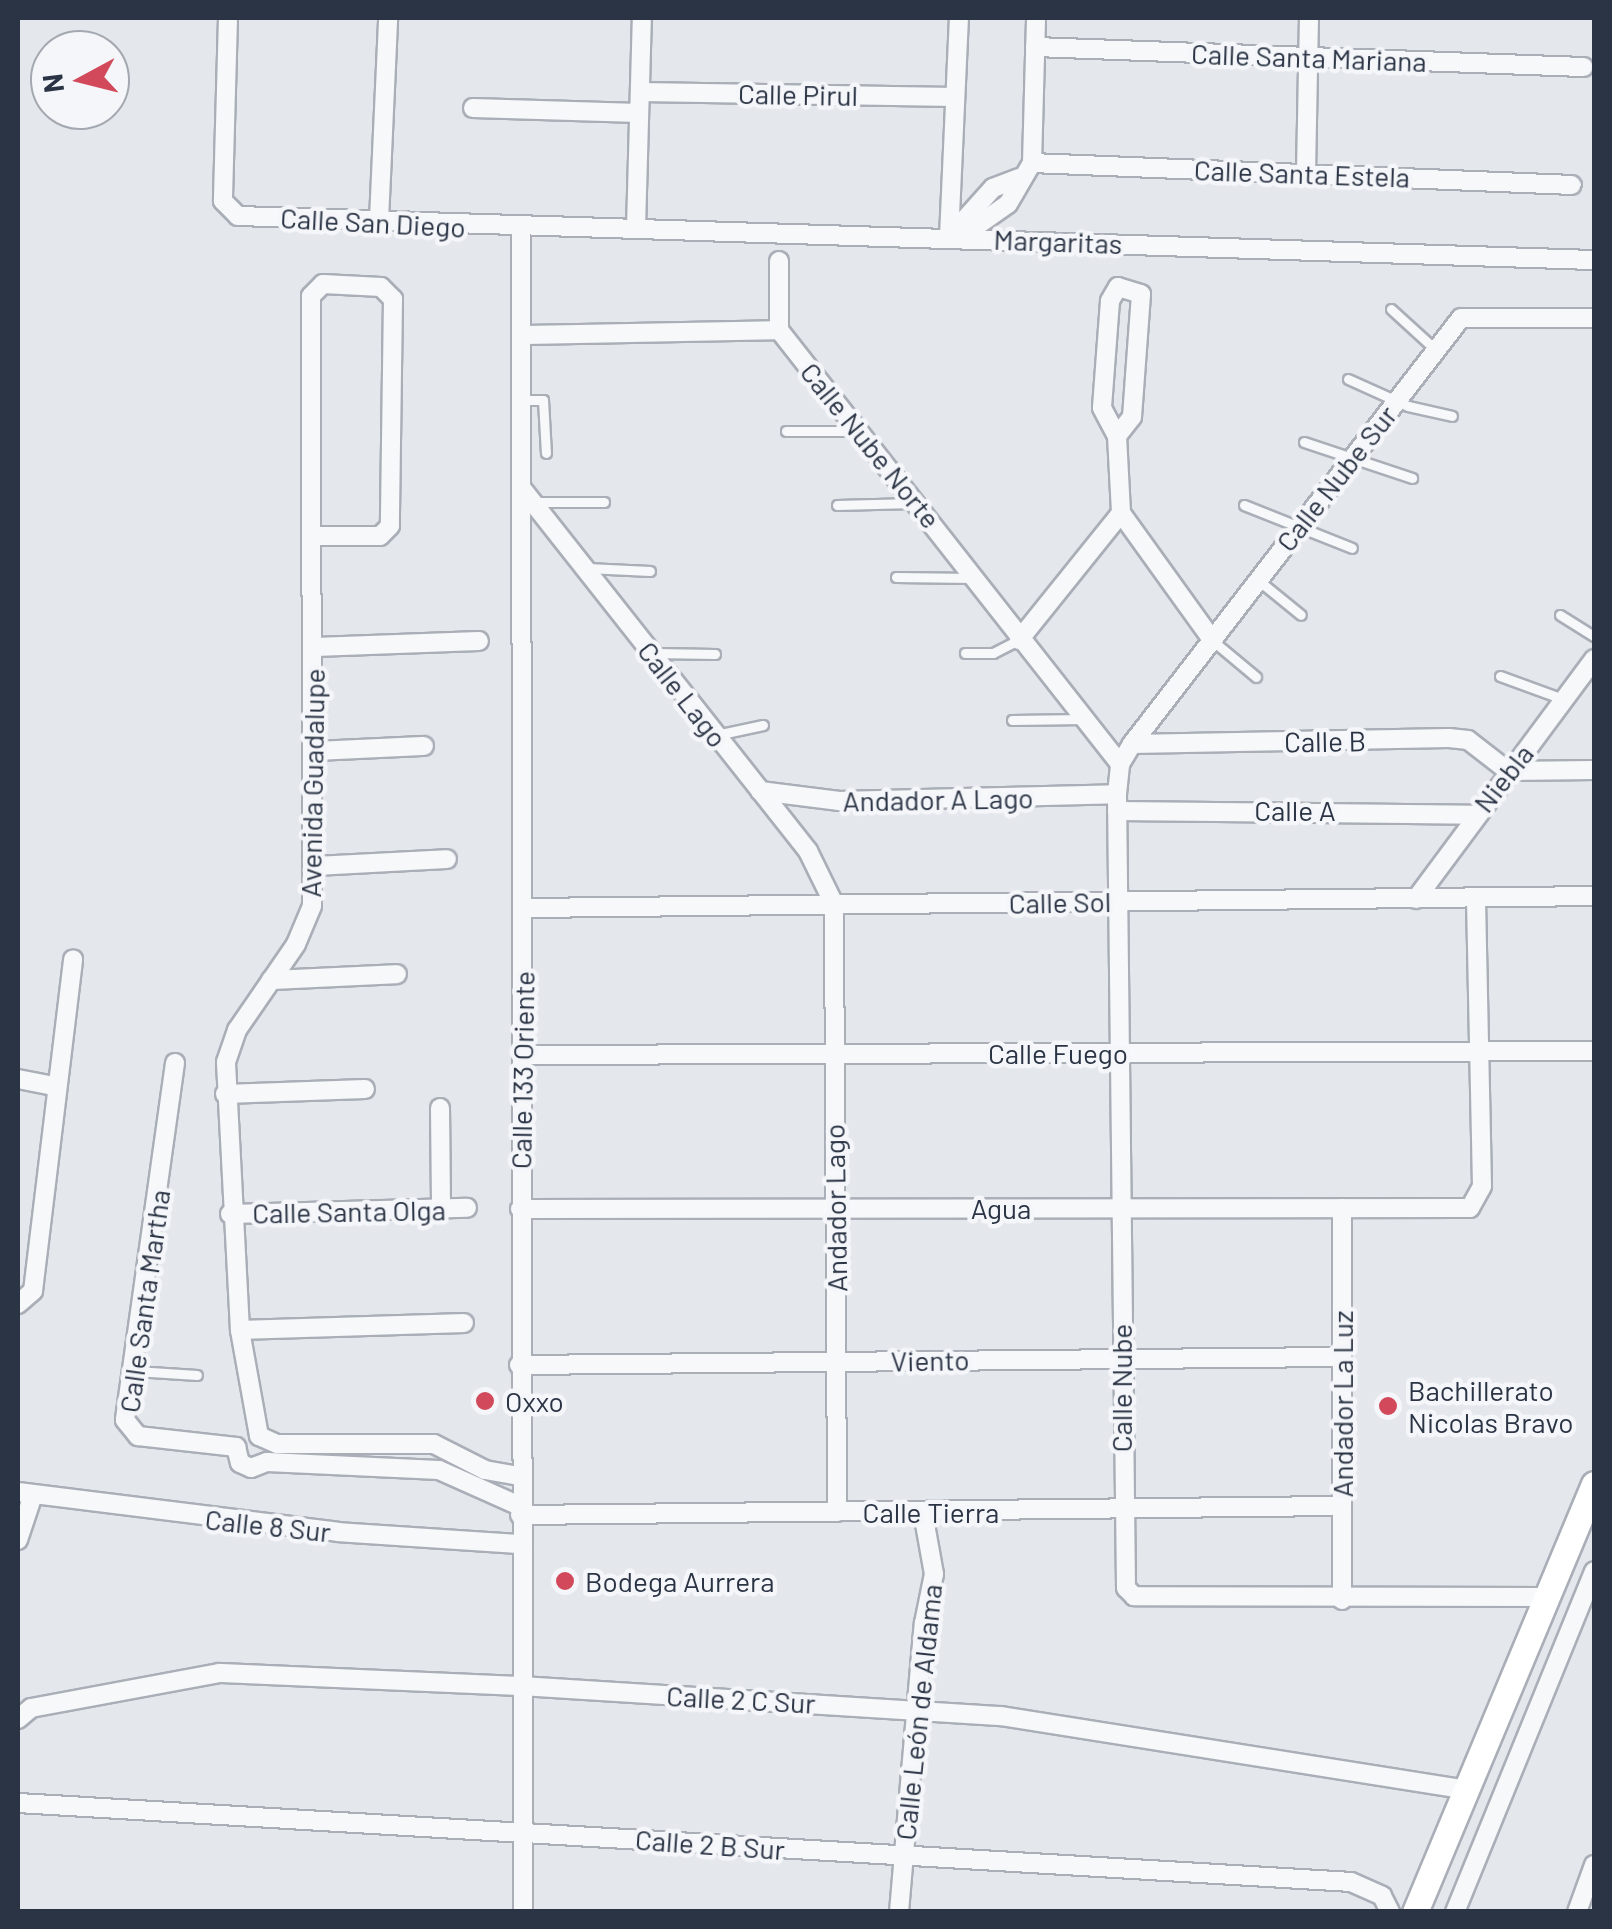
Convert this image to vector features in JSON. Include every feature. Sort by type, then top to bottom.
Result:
[{"type":"main road","points":[[1415,1912],[1594,1484]]},
{"type":"street","name":"Calle San Diego","points":[[228,18],[227,211],[521,229]]},
{"type":"street","points":[[380,220],[388,18]]},
{"type":"street","points":[[636,228],[642,18]]},
{"type":"street","points":[[955,237],[958,18]]},
{"type":"street","points":[[955,237],[993,188],[1019,178],[1032,163],[1036,18]]},
{"type":"street","points":[[1306,173],[1309,18]]},
{"type":"street","name":"Calle Santa Mariana","points":[[1035,47],[1584,67]]},
{"type":"street","name":"Calle Pirul","points":[[640,92],[955,96]]},
{"type":"street","points":[[472,108],[639,112]]},
{"type":"street","name":"Calle Santa Estela","points":[[1032,163],[1572,185]]},
{"type":"street","name":"Margaritas","points":[[521,229],[636,228],[955,237],[1594,260]]},
{"type":"street","name":"Calle 133 Oriente","points":[[521,229],[522,400],[528,496],[519,1365],[522,1912]]},
{"type":"street","points":[[522,335],[779,330],[780,262]]},
{"type":"street","points":[[1117,436],[1132,418],[1141,294],[1118,286],[1110,301],[1102,408],[1117,436],[1121,514],[1212,640]]},
{"type":"street","name":"Avenida Guadalupe","points":[[258,1436],[240,1330],[225,1094],[232,1042],[306,924],[315,866],[311,296],[317,287],[390,291],[390,526],[380,536],[315,536]]},
{"type":"street","name":"Calle Nube Sur","points":[[1120,764],[1460,318],[1594,318]]},
{"type":"street","name":"Calle Nube Norte","points":[[779,330],[976,578],[1018,640],[1120,764]]},
{"type":"street","name":"Calle Lago","points":[[528,496],[808,850],[834,904]]},
{"type":"street","points":[[1018,640],[1121,514]]},
{"type":"street","points":[[314,647],[479,641]]},
{"type":"street","name":"Niebla","points":[[1416,900],[1474,815],[1594,660]]},
{"type":"street","name":"Calle B","points":[[1132,744],[1448,738],[1468,740],[1508,771]]},
{"type":"street","points":[[314,751],[424,746]]},
{"type":"street","name":"Calle Nube","points":[[1120,764],[1117,803],[1122,1580],[1134,1596],[1342,1600],[1552,1586],[1594,1575]]},
{"type":"street","points":[[1508,771],[1594,770]]},
{"type":"street","name":"Andador A Lago","points":[[760,791],[839,801],[1117,803]]},
{"type":"street","name":"Calle A","points":[[1117,803],[1474,815]]},
{"type":"street","points":[[315,866],[446,860]]},
{"type":"street","name":"Calle Sol","points":[[526,908],[1594,896]]},
{"type":"street","points":[[1476,897],[1483,1052]]},
{"type":"street","name":"Andador Lago","points":[[834,904],[837,1512]]},
{"type":"street","points":[[21,1304],[32,1291],[54,1086],[73,960]]},
{"type":"street","points":[[271,980],[397,974]]},
{"type":"street","name":"Calle Fuego","points":[[522,1055],[1594,1051]]},
{"type":"street","name":"Agua","points":[[520,1209],[1470,1208],[1479,1200],[1483,1052]]},
{"type":"street","name":"Calle Santa Martha","points":[[175,1063],[128,1430],[237,1453]]},
{"type":"street","points":[[18,1079],[54,1086]]},
{"type":"street","points":[[225,1094],[365,1089]]},
{"type":"street","points":[[440,1108],[441,1209]]},
{"type":"street","name":"Calle Santa Olga","points":[[230,1214],[468,1208]]},
{"type":"street","name":"Andador La Luz","points":[[1342,1208],[1342,1600]]},
{"type":"street","points":[[240,1330],[464,1323]]},
{"type":"street","name":"Viento","points":[[519,1365],[1342,1357]]},
{"type":"street","points":[[520,1476],[486,1470],[446,1449],[424,1443],[277,1444],[258,1436],[245,1436],[237,1453],[251,1468],[267,1462],[438,1470],[520,1510]]},
{"type":"street","points":[[438,1470],[446,1449]]},
{"type":"street","points":[[18,1540],[25,1493]]},
{"type":"street","name":"Calle 8 Sur","points":[[25,1493],[338,1532],[520,1544]]},
{"type":"street","name":"Calle Tierra","points":[[520,1510],[924,1512],[1342,1506]]},
{"type":"street","name":"Calle León de Aldama","points":[[899,1912],[916,1708],[934,1574],[924,1512]]},
{"type":"street","points":[[1454,1912],[1594,1575]]},
{"type":"street","name":"Calle 2 C Sur","points":[[18,1720],[31,1708],[219,1674],[522,1686],[916,1708],[1111,1729],[1466,1790]]},
{"type":"street","name":"Calle 2 B Sur","points":[[18,1803],[1352,1882],[1382,1896],[1390,1912]]},
{"type":"street","points":[[1577,1912],[1594,1865]]},
{"type":"lane","points":[[1391,309],[1436,350]]},
{"type":"lane","points":[[1348,379],[1396,400],[1452,416]]},
{"type":"lane","points":[[522,400],[543,400],[546,453]]},
{"type":"lane","points":[[786,431],[860,431]]},
{"type":"lane","points":[[1304,442],[1355,454],[1412,478]]},
{"type":"lane","points":[[528,496],[604,502]]},
{"type":"lane","points":[[836,505],[918,503]]},
{"type":"lane","points":[[1244,505],[1300,524],[1352,548]]},
{"type":"lane","points":[[585,568],[650,571]]},
{"type":"lane","points":[[896,577],[976,578]]},
{"type":"lane","points":[[1258,580],[1301,615]]},
{"type":"lane","points":[[1560,616],[1594,636]]},
{"type":"lane","points":[[965,652],[993,654],[1018,640]]},
{"type":"lane","points":[[1212,640],[1256,677]]},
{"type":"lane","points":[[652,653],[715,654]]},
{"type":"lane","points":[[1500,676],[1564,699]]},
{"type":"lane","points":[[1012,720],[1084,719]]},
{"type":"lane","points":[[716,736],[763,725]]},
{"type":"lane","points":[[136,1371],[197,1375]]},
{"type":"place","name":"Oxxo","points":[[485,1401]]},
{"type":"place","name":"Bachillerato Nicolas Bravo","points":[[1388,1406]]},
{"type":"place","name":"Bodega Aurrera","points":[[565,1581]]}]
